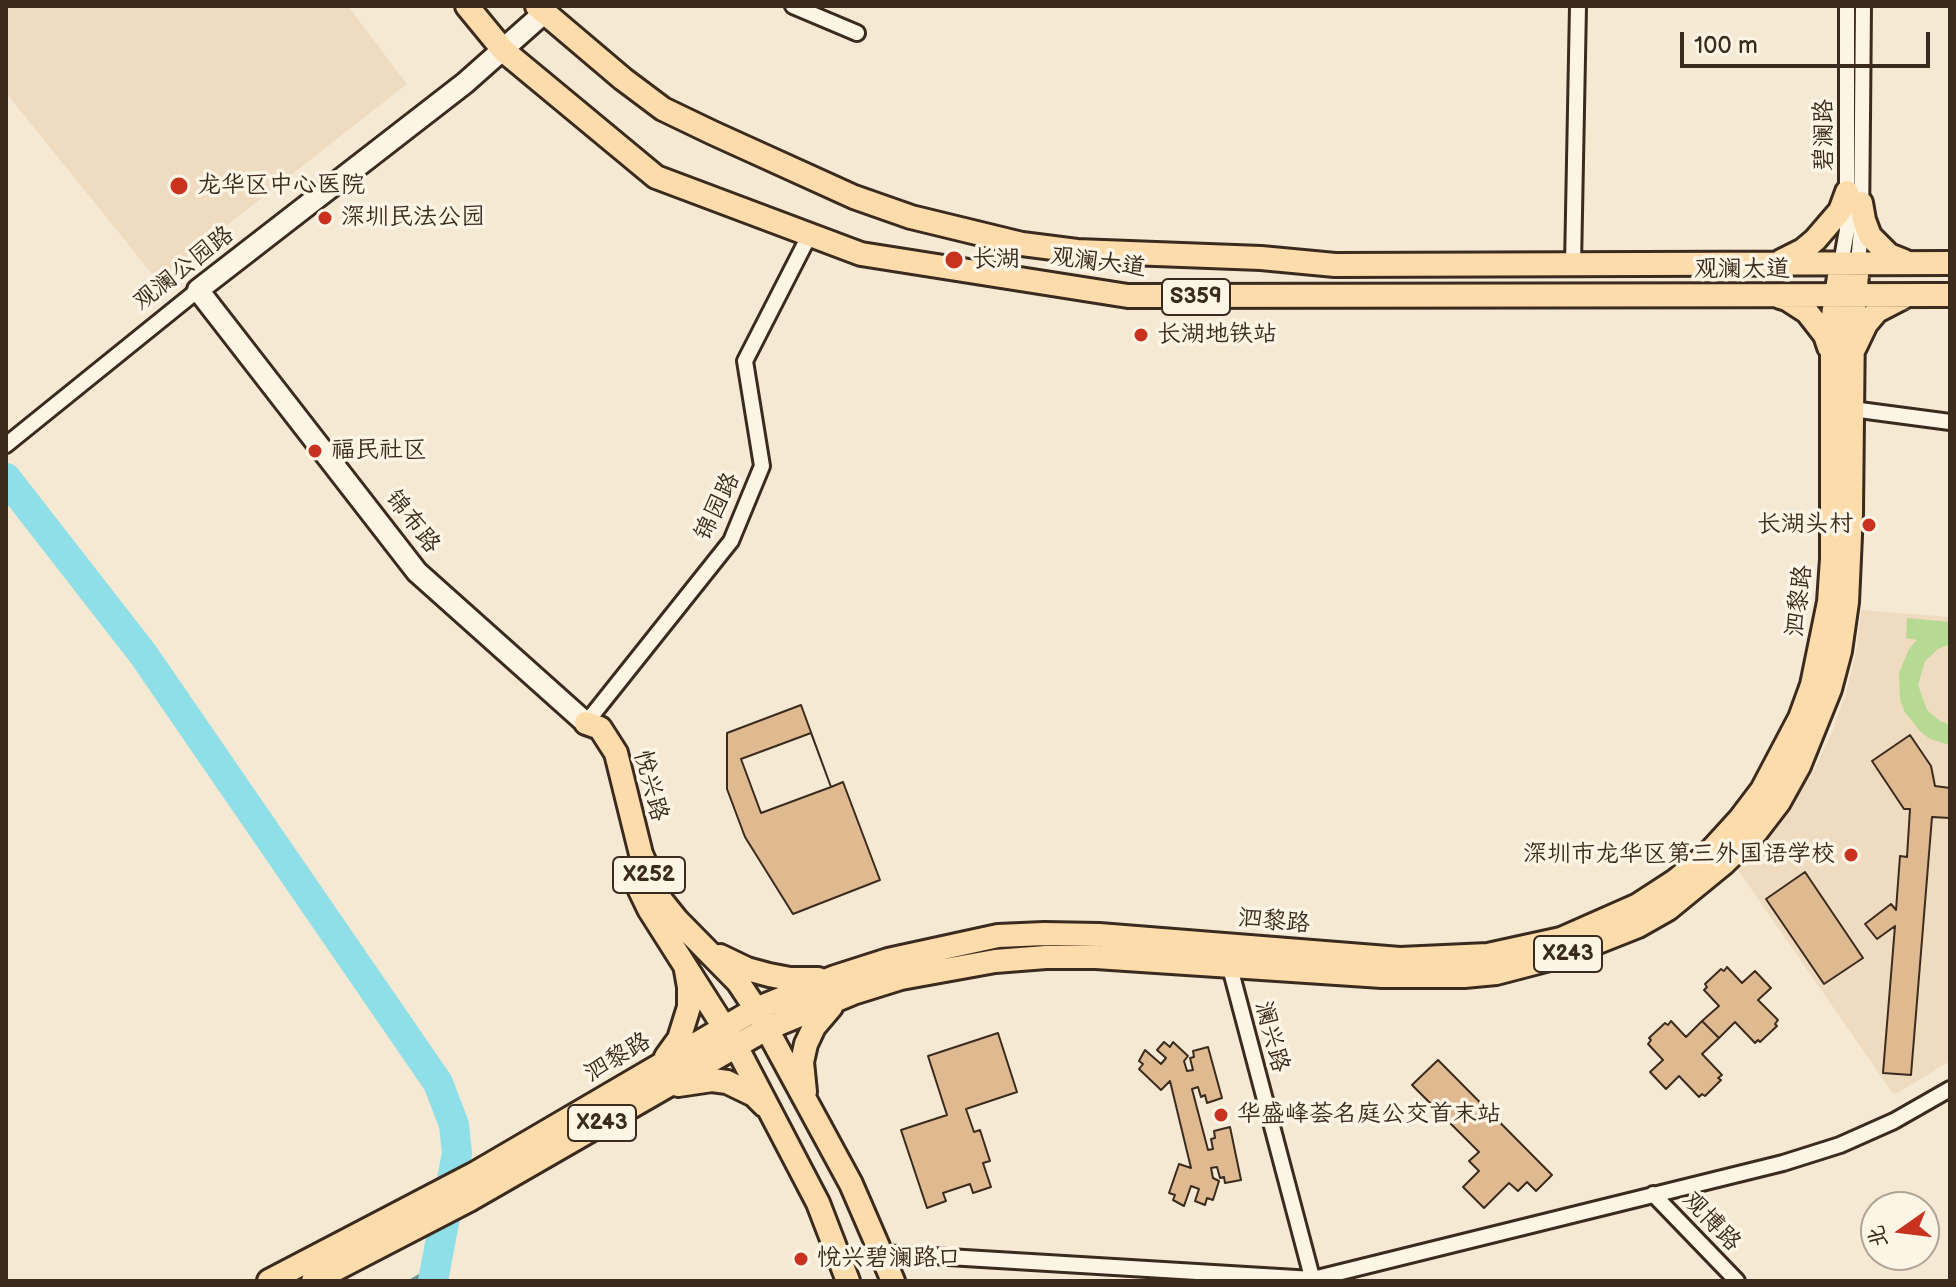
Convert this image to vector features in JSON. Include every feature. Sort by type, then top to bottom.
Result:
[{"type":"main road","name":"观澜大道","points":[[467,6],[504,51],[656,177],[861,254],[1128,296],[1950,295]]},
{"type":"main road","name":"观澜大道","points":[[544,8],[623,79],[663,109],[854,197],[911,217],[1022,244],[1077,251],[1261,258],[1335,265],[1950,263]]},
{"type":"main road","name":"观澜公园路","points":[[198,290],[504,51],[544,8]]},
{"type":"main road","points":[[1769,264],[1787,259],[1815,240],[1854,198],[1870,236],[1879,246],[1899,260],[1913,263]]},
{"type":"main road","name":"泗黎路","points":[[269,1281],[474,1174],[652,1068],[730,1036],[835,977],[903,957],[998,936],[1099,935],[1227,955],[1424,977],[1496,973],[1565,955],[1638,926],[1695,889],[1756,832],[1779,802],[1799,766],[1830,689],[1840,651],[1847,602],[1852,409],[1832,322],[1846,295],[1849,264]]},
{"type":"main road","name":"锦布路","points":[[198,290],[417,572],[586,723]]},
{"type":"main road","points":[[1775,296],[1787,299],[1807,312],[1842,355],[1877,311],[1901,298],[1915,295]]},
{"type":"main road","name":"泗黎路","points":[[761,1019],[839,1000],[901,978],[995,961],[1227,955],[1443,959],[1500,953],[1561,939],[1638,905],[1675,881],[1709,853],[1740,819],[1762,790],[1800,718],[1812,685],[1829,602],[1842,355]]},
{"type":"main road","name":"悦兴路","points":[[586,723],[600,728],[616,753],[641,854],[661,900],[738,982],[761,1019],[851,1184],[893,1281]]},
{"type":"main road","name":"悦兴路","points":[[586,723],[600,743],[608,763],[625,847],[638,888],[730,1036],[818,1203],[848,1281]]},
{"type":"main road","points":[[705,947],[747,969],[769,975],[790,979],[835,977]]},
{"type":"main road","points":[[652,1068],[670,1054],[679,1039],[689,1007],[686,968],[677,951]]},
{"type":"main road","points":[[808,1105],[802,1062],[806,1044],[825,1012],[839,1000]]},
{"type":"main road","name":"泗黎路","points":[[313,1281],[469,1200],[657,1091],[730,1036]]},
{"type":"main road","points":[[657,1091],[712,1080],[739,1087],[754,1095],[768,1109]]},
{"type":"street","points":[[793,6],[857,33]]},
{"type":"street","points":[[1573,265],[1578,6]]},
{"type":"street","name":"碧澜路","points":[[1847,6],[1854,198]]},
{"type":"street","name":"碧澜路","points":[[1849,264],[1863,6]]},
{"type":"street","name":"锦园路","points":[[586,723],[731,541],[762,466],[745,361],[810,234]]},
{"type":"street","name":"观澜公园路","points":[[6,445],[198,290]]},
{"type":"street","points":[[1852,409],[1950,422]]},
{"type":"street","name":"澜兴路","points":[[1227,955],[1313,1280]]},
{"type":"street","points":[[882,1253],[1313,1280],[1783,1163],[1840,1145],[1894,1121],[1950,1089]]},
{"type":"street","name":"观博路","points":[[1653,1194],[1737,1281]]},
{"type":"shaded area","name":"龙华区中心医院","points":[[6,6],[348,6],[407,84],[157,280],[6,93]]},
{"type":"shaded area","name":"深圳市龙华区第三外国语学校","points":[[1861,610],[1950,617],[1950,1061],[1894,1095],[1738,870],[1767,840],[1792,806],[1832,732],[1856,652]]},
{"type":"green space","points":[[1907,618],[1950,622],[1950,644],[1938,649],[1925,661],[1918,685],[1927,710],[1950,725],[1950,745],[1930,739],[1904,711],[1900,699],[1899,673],[1909,649],[1917,640],[1906,638]]},
{"type":"building","points":[[801,705],[831,787],[843,782],[880,880],[793,914],[745,837],[727,789],[727,733]]},
{"type":"building","points":[[811,733],[831,787],[761,813],[741,759]]},
{"type":"building","points":[[1910,735],[1931,766],[1935,786],[1950,788],[1950,818],[1932,817],[1911,1075],[1883,1073],[1895,926],[1877,939],[1865,924],[1891,904],[1896,910],[1900,856],[1907,857],[1910,809],[1904,809],[1872,761]]},
{"type":"building","points":[[1805,872],[1863,958],[1824,984],[1766,899]]},
{"type":"building","points":[[1727,967],[1742,983],[1755,971],[1771,988],[1758,1000],[1778,1020],[1777,1026],[1760,1042],[1755,1043],[1735,1022],[1719,1038],[1702,1021],[1719,1006],[1704,990],[1707,987],[1705,984]]},
{"type":"building","points":[[1671,1021],[1686,1037],[1702,1021],[1719,1038],[1702,1054],[1722,1075],[1705,1096],[1702,1094],[1699,1097],[1679,1076],[1666,1089],[1650,1072],[1663,1060],[1648,1044],[1649,1038]]},
{"type":"building","points":[[998,1033],[1017,1092],[966,1109],[974,1132],[980,1130],[990,1161],[983,1163],[991,1187],[973,1193],[970,1184],[943,1193],[946,1201],[927,1208],[901,1130],[947,1115],[928,1056]]},
{"type":"building","points":[[1164,1042],[1170,1047],[1173,1042],[1188,1056],[1184,1061],[1187,1071],[1193,1070],[1190,1058],[1194,1057],[1193,1051],[1208,1047],[1222,1098],[1207,1103],[1198,1087],[1192,1089],[1208,1150],[1213,1149],[1211,1139],[1215,1138],[1214,1131],[1230,1127],[1241,1180],[1225,1183],[1217,1167],[1211,1168],[1213,1178],[1219,1181],[1213,1200],[1207,1198],[1205,1205],[1195,1201],[1199,1189],[1191,1186],[1184,1206],[1173,1200],[1175,1195],[1169,1193],[1179,1164],[1191,1168],[1170,1081],[1161,1090],[1139,1069],[1143,1064],[1139,1061],[1145,1050],[1161,1064],[1166,1058],[1157,1050]]},
{"type":"building","points":[[1438,1060],[1552,1175],[1536,1191],[1527,1182],[1518,1191],[1509,1183],[1484,1208],[1463,1187],[1479,1171],[1469,1161],[1479,1152],[1412,1085]]},
{"type":"waterway","points":[[6,478],[143,654],[438,1083],[454,1125],[457,1153],[433,1281]]},
{"type":"waterway","points":[[412,1281],[436,1267]]},
{"type":"place","name":"龙华区中心医院","points":[[179,186]]},
{"type":"place","name":"深圳民法公园","points":[[325,218]]},
{"type":"place","name":"长湖","points":[[954,260]]},
{"type":"place","name":"长湖地铁站","points":[[1141,335]]},
{"type":"place","name":"福民社区","points":[[315,451]]},
{"type":"place","name":"长湖头村","points":[[1869,525]]},
{"type":"place","name":"深圳市龙华区第三外国语学校","points":[[1851,855]]},
{"type":"place","name":"华盛峰荟名庭公交首末站","points":[[1221,1115]]},
{"type":"place","name":"悦兴碧澜路口","points":[[801,1259]]}]
